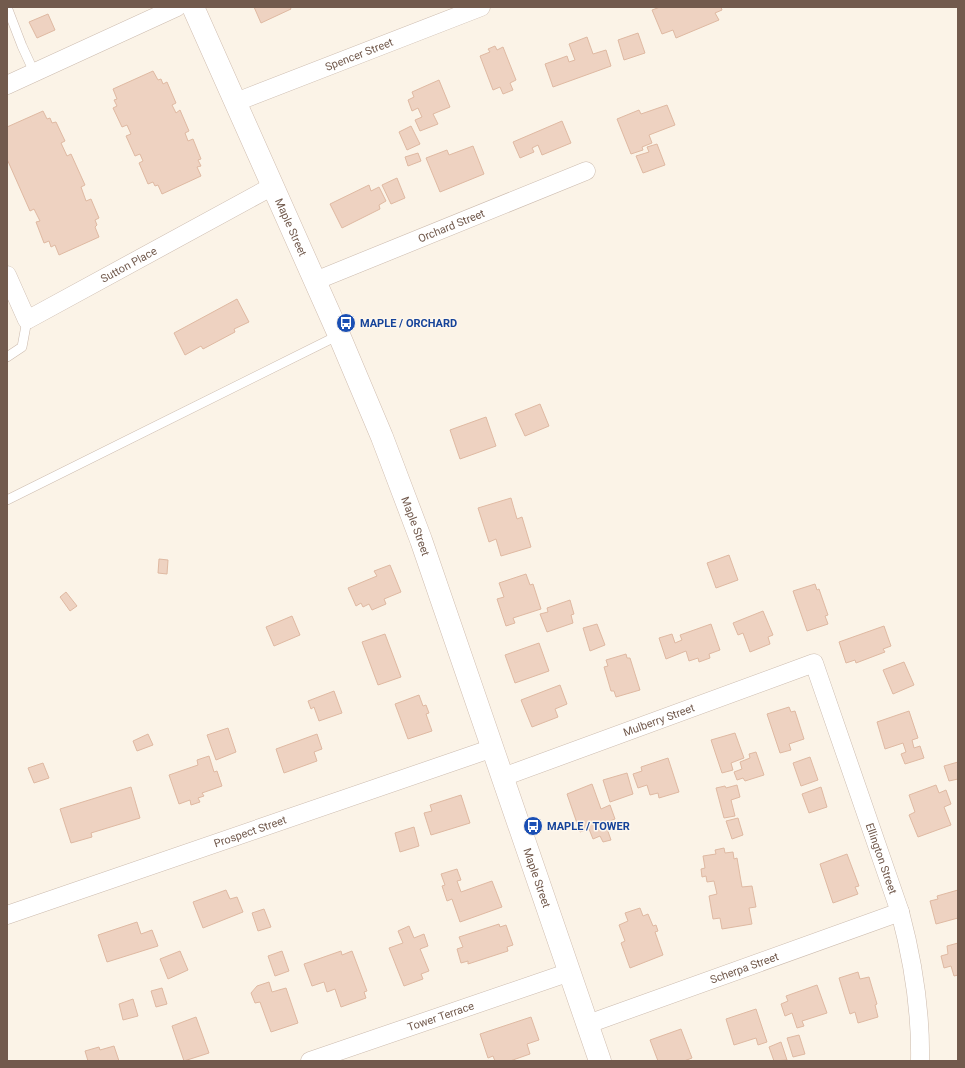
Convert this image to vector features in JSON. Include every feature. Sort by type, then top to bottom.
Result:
[{"type":"main road","name":"Maple Street","points":[[193,7],[339,335],[382,436],[421,540],[600,1061]]},
{"type":"street","points":[[7,85],[177,7]]},
{"type":"street","name":"Spencer Street","points":[[236,102],[481,7]]},
{"type":"street","name":"Orchard Street","points":[[315,281],[586,171]]},
{"type":"street","name":"Sutton Place","points":[[27,320],[273,186]]},
{"type":"street","points":[[7,275],[27,320]]},
{"type":"street","name":"Mulberry Street","points":[[503,777],[814,663]]},
{"type":"street","name":"Ellington Street","points":[[814,663],[900,912],[915,976],[920,1061]]},
{"type":"street","name":"Prospect Street","points":[[7,915],[493,748]]},
{"type":"street","name":"Scherpa Street","points":[[588,1024],[900,912]]},
{"type":"street","name":"Tower Terrace","points":[[310,1061],[570,972]]},
{"type":"lane","points":[[7,7],[34,72]]},
{"type":"lane","points":[[7,357],[22,347],[27,320]]},
{"type":"lane","points":[[7,500],[339,335]]},
{"type":"building","points":[[254,7],[290,7],[291,9],[261,23]]},
{"type":"building","points":[[660,7],[721,7],[722,10],[715,13],[719,20],[676,38],[673,30],[662,34],[652,10]]},
{"type":"building","points":[[48,14],[55,30],[37,38],[29,22]]},
{"type":"building","points":[[638,33],[645,53],[624,60],[618,40]]},
{"type":"building","points":[[587,37],[593,54],[606,50],[611,66],[553,87],[545,64],[567,56],[569,62],[575,60],[569,44]]},
{"type":"building","points":[[495,46],[497,50],[503,47],[516,80],[510,83],[513,90],[503,94],[500,87],[493,90],[480,56],[490,52],[488,49]]},
{"type":"building","points":[[153,71],[158,80],[161,79],[163,84],[167,82],[176,103],[172,105],[176,113],[180,110],[189,131],[185,133],[188,141],[193,139],[201,159],[198,160],[201,166],[197,167],[201,176],[162,194],[158,185],[155,186],[153,182],[148,184],[139,163],[143,161],[140,154],[135,156],[126,136],[131,134],[127,125],[122,127],[113,108],[117,106],[114,100],[117,99],[113,89]]},
{"type":"building","points":[[439,80],[450,107],[433,114],[438,124],[420,131],[415,120],[422,117],[418,108],[412,111],[408,100],[414,97],[412,92]]},
{"type":"building","points":[[667,105],[675,125],[649,135],[652,143],[642,147],[643,150],[631,154],[617,119],[639,110],[641,114]]},
{"type":"building","points":[[43,111],[47,119],[50,118],[52,123],[56,122],[65,141],[61,143],[67,156],[71,154],[85,185],[81,187],[86,201],[91,199],[99,218],[95,220],[97,225],[95,227],[99,237],[59,255],[55,245],[51,247],[49,241],[44,243],[36,222],[40,221],[34,209],[30,211],[7,159],[7,127]]},
{"type":"building","points":[[562,121],[571,143],[542,155],[538,145],[532,148],[534,152],[520,158],[513,142]]},
{"type":"building","points":[[411,126],[420,144],[407,150],[399,132]]},
{"type":"building","points":[[657,144],[665,165],[643,173],[636,156],[649,152],[647,147]]},
{"type":"building","points":[[473,146],[484,174],[440,192],[426,158],[447,150],[449,155]]},
{"type":"building","points":[[418,153],[421,161],[408,166],[405,157]]},
{"type":"building","points":[[397,178],[405,198],[391,204],[382,185]]},
{"type":"building","points":[[369,185],[371,191],[379,187],[386,201],[379,205],[380,209],[342,228],[330,204]]},
{"type":"building","points":[[237,299],[249,322],[234,329],[235,332],[203,349],[201,346],[185,355],[174,333]]},
{"type":"building","points":[[540,404],[549,426],[525,436],[515,414]]},
{"type":"building","points":[[486,417],[496,446],[460,459],[450,430]]},
{"type":"building","points":[[511,498],[517,519],[522,517],[531,547],[501,556],[496,539],[489,542],[478,508]]},
{"type":"building","points":[[729,555],[738,580],[716,588],[707,563]]},
{"type":"building","points":[[159,559],[168,560],[167,574],[158,573]]},
{"type":"building","points":[[390,565],[401,592],[384,599],[386,604],[372,610],[369,604],[363,607],[361,603],[356,606],[348,588],[377,576],[374,571]]},
{"type":"building","points":[[526,574],[530,585],[533,584],[541,609],[513,618],[515,623],[506,626],[497,599],[504,597],[499,583]]},
{"type":"building","points":[[815,584],[817,590],[819,589],[828,615],[825,616],[828,624],[807,631],[793,591]]},
{"type":"building","points":[[66,592],[77,606],[70,611],[60,597]]},
{"type":"building","points":[[570,600],[574,614],[571,615],[573,623],[547,632],[540,614],[548,612],[547,608]]},
{"type":"building","points":[[763,611],[773,635],[768,637],[770,644],[750,652],[743,633],[738,635],[733,623]]},
{"type":"building","points":[[292,616],[300,635],[274,646],[266,627]]},
{"type":"building","points":[[597,624],[605,645],[590,651],[583,628]]},
{"type":"building","points":[[711,624],[720,650],[709,654],[710,658],[699,662],[698,658],[689,661],[686,651],[666,659],[659,638],[672,634],[675,643],[682,640],[680,635]]},
{"type":"building","points":[[884,626],[891,646],[883,649],[885,652],[856,663],[855,660],[846,663],[839,642]]},
{"type":"building","points":[[385,634],[401,677],[378,685],[362,642]]},
{"type":"building","points":[[539,643],[549,671],[515,683],[505,655]]},
{"type":"building","points":[[626,654],[627,658],[630,658],[640,690],[616,697],[614,691],[611,691],[604,667],[608,666],[606,660]]},
{"type":"building","points":[[904,662],[914,685],[893,694],[883,670]]},
{"type":"building","points":[[560,685],[567,704],[555,709],[558,717],[532,727],[521,700]]},
{"type":"building","points":[[334,691],[342,713],[319,721],[314,707],[311,709],[308,701]]},
{"type":"building","points":[[419,695],[423,706],[426,705],[429,713],[426,714],[432,731],[408,739],[395,704]]},
{"type":"building","points":[[789,707],[791,712],[795,711],[804,739],[789,744],[791,750],[780,753],[767,714]]},
{"type":"building","points":[[909,711],[918,738],[912,740],[914,748],[920,746],[924,758],[905,764],[901,754],[906,752],[903,743],[885,749],[877,722]]},
{"type":"building","points":[[228,728],[236,752],[216,760],[207,735]]},
{"type":"building","points":[[735,733],[744,758],[731,763],[733,770],[722,773],[711,740]]},
{"type":"building","points":[[148,734],[153,745],[137,751],[133,741]]},
{"type":"building","points":[[317,734],[322,749],[314,752],[317,761],[284,773],[276,749]]},
{"type":"building","points":[[756,752],[764,775],[745,781],[743,778],[737,780],[734,772],[742,769],[740,762],[750,758],[749,754]]},
{"type":"building","points":[[209,756],[214,772],[217,771],[222,786],[202,793],[204,796],[198,798],[200,802],[191,805],[190,800],[179,804],[169,775],[198,765],[197,760]]},
{"type":"building","points":[[810,757],[818,780],[801,786],[793,763]]},
{"type":"building","points":[[668,758],[679,792],[659,798],[658,793],[650,795],[647,785],[638,788],[633,774],[642,771],[641,767]]},
{"type":"building","points":[[958,762],[958,779],[949,781],[944,766]]},
{"type":"building","points":[[43,763],[49,778],[34,783],[28,768]]},
{"type":"building","points":[[627,773],[633,794],[610,802],[603,780]]},
{"type":"building","points":[[592,784],[601,809],[610,805],[615,819],[605,823],[611,840],[603,842],[600,836],[593,839],[589,829],[580,832],[567,794]]},
{"type":"building","points":[[737,785],[740,797],[731,800],[735,816],[724,818],[716,788],[725,786],[726,788]]},
{"type":"building","points":[[936,785],[939,793],[946,790],[951,804],[944,807],[951,825],[918,837],[909,815],[915,812],[909,795]]},
{"type":"building","points":[[131,787],[140,818],[91,833],[92,837],[71,843],[60,809]]},
{"type":"building","points":[[821,787],[827,807],[809,813],[802,794]]},
{"type":"building","points":[[461,795],[470,823],[431,835],[424,813],[432,811],[430,805]]},
{"type":"building","points":[[738,818],[743,835],[732,839],[726,821]]},
{"type":"building","points":[[414,827],[419,846],[400,852],[395,833]]},
{"type":"building","points":[[724,848],[725,853],[733,852],[734,859],[737,858],[742,887],[752,886],[756,907],[749,908],[752,924],[722,929],[720,918],[713,919],[709,896],[717,894],[714,881],[707,882],[706,876],[702,877],[701,869],[705,868],[703,856],[716,854],[715,850]]},
{"type":"building","points":[[847,854],[859,886],[855,887],[858,894],[833,903],[820,864]]},
{"type":"building","points":[[457,869],[461,880],[457,881],[461,892],[492,881],[502,907],[460,922],[452,899],[447,901],[442,886],[445,885],[441,874]]},
{"type":"building","points":[[226,890],[230,899],[237,897],[243,912],[203,928],[193,902]]},
{"type":"building","points":[[958,890],[958,918],[936,924],[930,901],[938,899],[937,896]]},
{"type":"building","points":[[640,908],[643,916],[648,914],[653,926],[656,925],[658,931],[655,932],[663,955],[630,968],[621,943],[625,941],[619,925],[628,921],[625,913]]},
{"type":"building","points":[[264,909],[271,927],[258,931],[252,913]]},
{"type":"building","points":[[137,922],[141,934],[152,930],[158,946],[107,962],[98,935]]},
{"type":"building","points":[[499,924],[500,927],[506,925],[513,945],[507,947],[508,951],[468,964],[468,961],[461,963],[457,949],[463,947],[459,937]]},
{"type":"building","points":[[409,926],[414,938],[424,934],[428,946],[420,949],[429,971],[421,974],[423,979],[404,986],[389,948],[403,943],[398,931]]},
{"type":"building","points":[[958,943],[958,975],[954,976],[951,966],[944,968],[941,956],[948,954],[947,946]]},
{"type":"building","points":[[180,951],[188,970],[168,979],[160,959]]},
{"type":"building","points":[[282,951],[289,971],[275,976],[268,956]]},
{"type":"building","points":[[341,951],[342,955],[352,951],[367,991],[364,992],[366,998],[341,1007],[335,989],[327,992],[324,982],[312,986],[304,964]]},
{"type":"building","points":[[858,972],[860,979],[869,977],[877,1004],[875,1005],[878,1017],[858,1023],[855,1012],[850,1014],[839,978]]},
{"type":"building","points":[[269,982],[272,992],[286,988],[298,1023],[271,1032],[260,1002],[255,1003],[251,993],[257,986]]},
{"type":"building","points":[[817,985],[827,1013],[802,1021],[804,1026],[797,1028],[792,1013],[785,1016],[781,1004],[788,1001],[786,996]]},
{"type":"building","points":[[162,988],[167,1004],[156,1007],[151,991]]},
{"type":"building","points":[[133,999],[138,1016],[123,1020],[119,1004]]},
{"type":"building","points":[[756,1009],[767,1042],[758,1045],[756,1038],[734,1045],[726,1019]]},
{"type":"building","points":[[196,1017],[209,1053],[184,1061],[172,1026]]},
{"type":"building","points":[[531,1017],[539,1040],[527,1044],[530,1054],[510,1061],[495,1061],[493,1056],[488,1058],[480,1034]]},
{"type":"building","points":[[681,1029],[692,1058],[684,1061],[658,1061],[650,1040]]},
{"type":"building","points":[[799,1035],[805,1054],[793,1057],[787,1038]]},
{"type":"building","points":[[781,1042],[787,1060],[774,1061],[769,1047]]},
{"type":"building","points":[[114,1046],[119,1061],[88,1061],[85,1051],[99,1047],[100,1050]]},
{"type":"place","name":"MAPLE / ORCHARD","points":[[346,323]]},
{"type":"place","name":"MAPLE / TOWER","points":[[533,826]]}]
